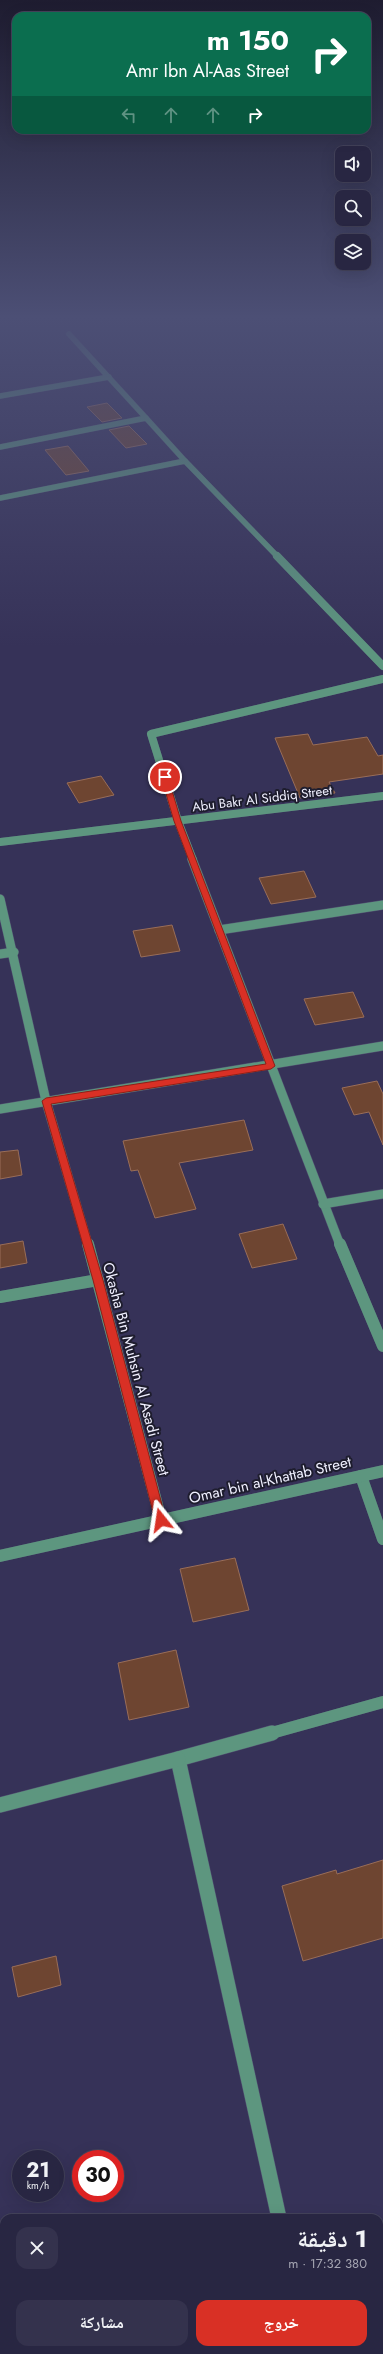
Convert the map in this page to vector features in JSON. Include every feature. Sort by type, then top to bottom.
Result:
[{"type":"street","points":[[0,447],[96,428]]},
{"type":"street","points":[[155,428],[185,461],[383,666]]},
{"type":"street","points":[[0,498],[185,461]]},
{"type":"street","points":[[383,680],[151,734],[178,821],[219,930],[323,1204],[383,1346]]},
{"type":"street","name":"Abu Bakr Al Siddiq Street","points":[[0,842],[383,796]]},
{"type":"street","name":"Okasha Bin Muhsin Al Asadi Street","points":[[0,899],[14,952],[46,1101],[98,1280],[161,1520]]},
{"type":"street","points":[[219,930],[383,905]]},
{"type":"street","points":[[0,954],[14,952]]},
{"type":"street","points":[[0,1109],[271,1066],[383,1046]]},
{"type":"street","points":[[323,1204],[383,1194]]},
{"type":"street","points":[[0,1298],[98,1280]]},
{"type":"street","name":"Omar bin al-Khattab Street","points":[[0,1556],[383,1471]]},
{"type":"street","points":[[361,1476],[383,1539]]},
{"type":"street","points":[[0,1805],[178,1759],[383,1702]]},
{"type":"street","points":[[178,1759],[278,2214]]},
{"type":"building","points":[[131,428],[147,444],[126,448],[109,430]]},
{"type":"building","points":[[68,446],[89,471],[66,475],[45,450]]},
{"type":"building","points":[[308,734],[313,745],[367,737],[378,756],[383,755],[383,774],[329,782],[335,793],[300,798],[275,738]]},
{"type":"building","points":[[101,776],[114,795],[79,803],[67,783]]},
{"type":"building","points":[[304,871],[316,897],[271,904],[259,878]]},
{"type":"building","points":[[172,925],[180,951],[141,957],[133,931]]},
{"type":"building","points":[[353,992],[364,1017],[315,1025],[304,999]]},
{"type":"building","points":[[377,1081],[383,1094],[383,1145],[369,1112],[354,1115],[342,1088]]},
{"type":"building","points":[[244,1120],[253,1150],[179,1163],[196,1209],[155,1218],[138,1170],[131,1171],[123,1141]]},
{"type":"building","points":[[18,1150],[22,1175],[0,1179],[0,1152]]},
{"type":"building","points":[[283,1224],[297,1259],[252,1268],[239,1234]]},
{"type":"building","points":[[23,1241],[27,1263],[0,1268],[0,1245]]},
{"type":"building","points":[[235,1558],[249,1610],[193,1622],[180,1569]]},
{"type":"building","points":[[176,1650],[189,1707],[129,1720],[118,1663]]},
{"type":"building","points":[[383,1860],[383,1938],[303,1961],[282,1886],[336,1870],[337,1874]]},
{"type":"building","points":[[56,1956],[61,1985],[18,1997],[12,1967]]},
{"type":"route","points":[[161,1520],[98,1280],[46,1101],[271,1066],[178,821],[165,777]]}]
